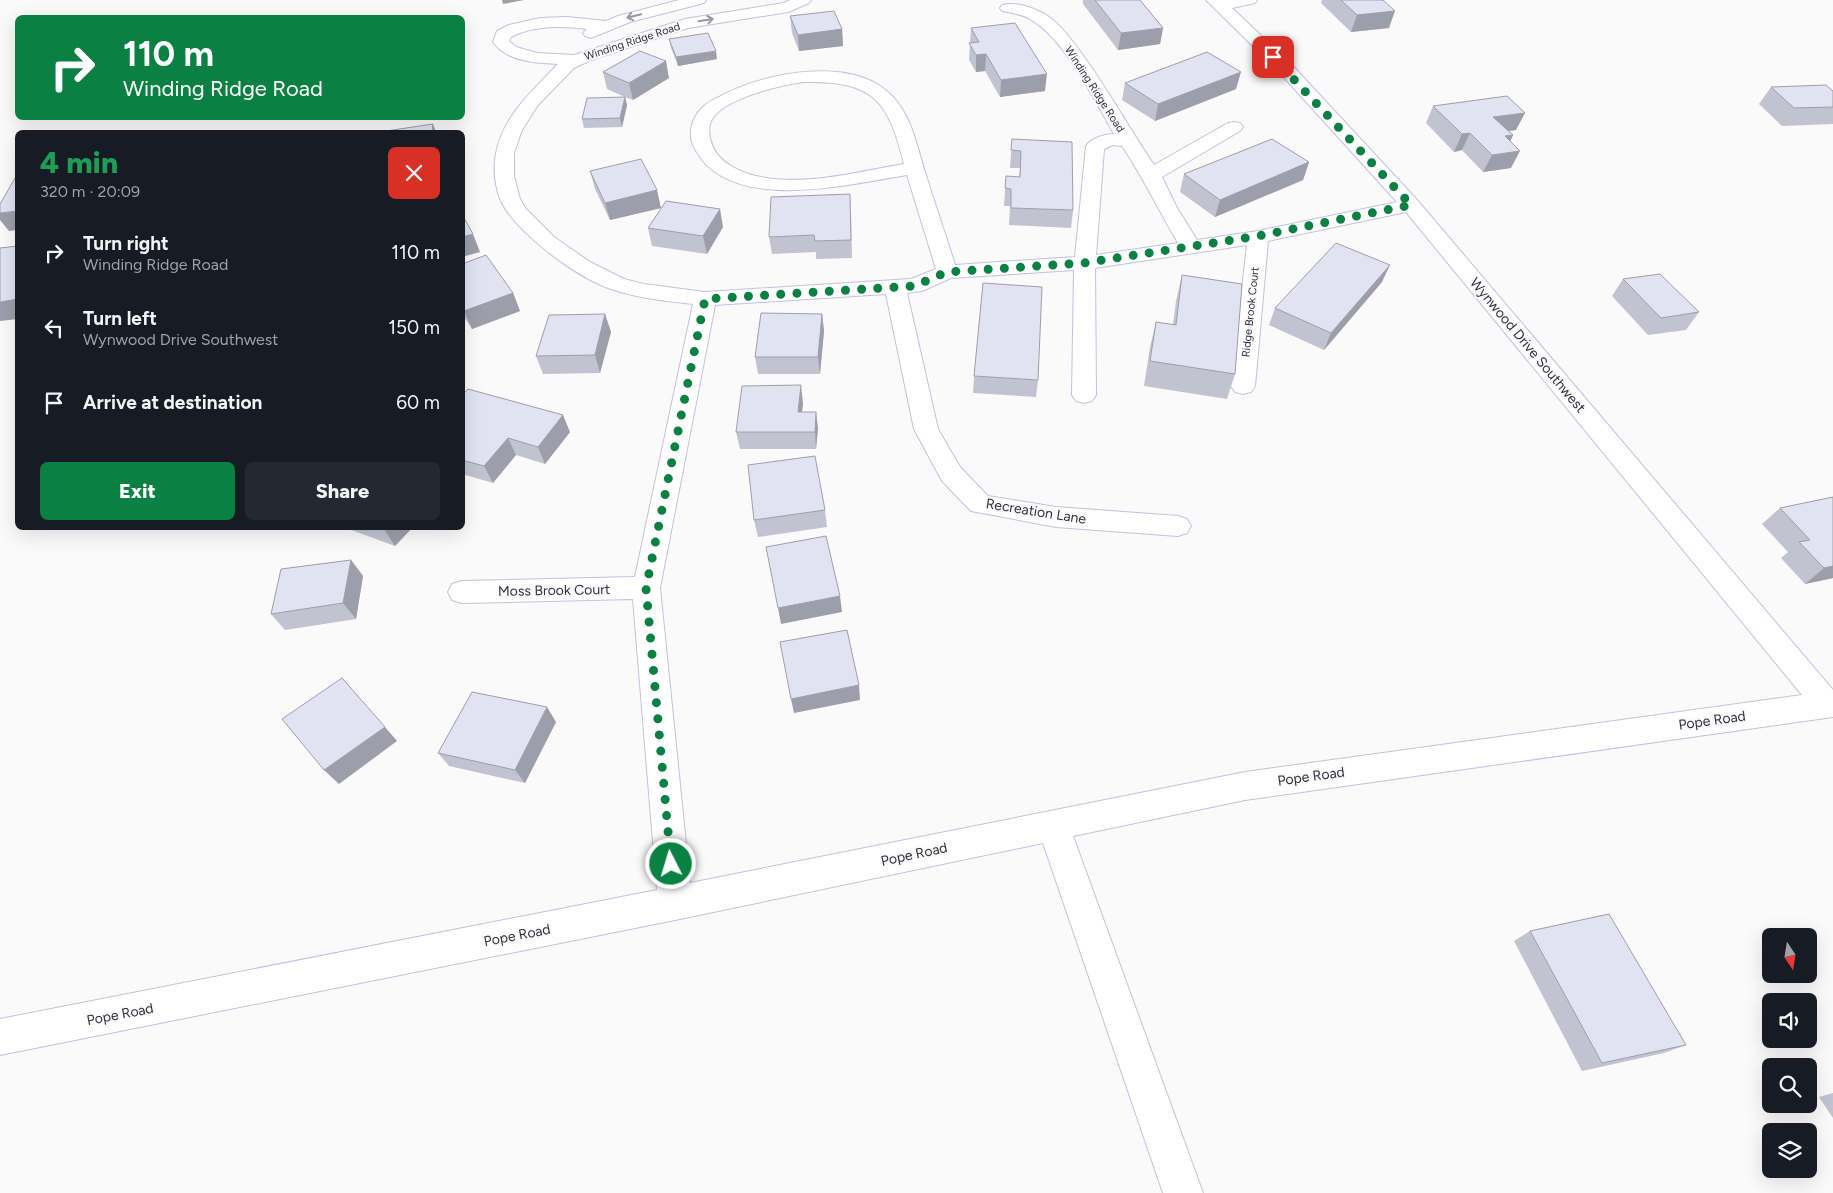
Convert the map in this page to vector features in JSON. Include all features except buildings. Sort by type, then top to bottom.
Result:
[{"type":"street","points":[[607,26],[573,22],[535,23],[516,26],[503,34],[501,42],[510,51],[537,58],[575,60],[589,33],[607,26],[624,19],[698,0]]},
{"type":"street","name":"Winding Ridge Road","points":[[803,0],[788,7],[685,24],[575,60],[554,76],[531,102],[513,130],[505,153],[504,176],[510,199],[519,213],[547,241],[583,267],[617,284],[644,291],[705,299],[914,286],[947,272],[1084,263],[1258,236],[1411,205]]},
{"type":"street","points":[[1217,3],[1249,0]]},
{"type":"street","name":"Wynwood Drive Southwest","points":[[1217,3],[1286,69],[1411,205],[1830,704]]},
{"type":"street","name":"Winding Ridge Road","points":[[1008,8],[1036,15],[1054,29],[1071,50],[1128,141]]},
{"type":"street","points":[[914,168],[790,185],[748,179],[726,172],[709,157],[699,137],[701,121],[706,113],[731,97],[778,81],[816,77],[855,81],[876,90],[892,107],[908,142],[914,168],[947,272]]},
{"type":"street","points":[[1151,174],[1234,127]]},
{"type":"street","name":"Winding Ridge Road","points":[[1084,263],[1095,146],[1111,139],[1128,141]]},
{"type":"street","points":[[1128,141],[1151,174],[1166,206],[1191,247]]},
{"type":"street","name":"Ridge Brook Court","points":[[1242,386],[1258,236]]},
{"type":"street","points":[[1084,263],[1084,395]]},
{"type":"street","name":"Recreation Lane","points":[[895,287],[926,429],[950,474],[980,504],[1056,517],[1178,526]]},
{"type":"street","points":[[674,903],[646,588],[705,299]]},
{"type":"street","name":"Moss Brook Court","points":[[462,592],[646,588]]},
{"type":"street","name":"Pope Road","points":[[0,1038],[1245,786],[1830,704]]},
{"type":"street","points":[[1053,826],[1183,1193]]},
{"type":"route","points":[[671,864],[646,588],[705,299],[914,286],[947,272],[1084,263],[1258,236],[1411,205],[1273,57]]}]
